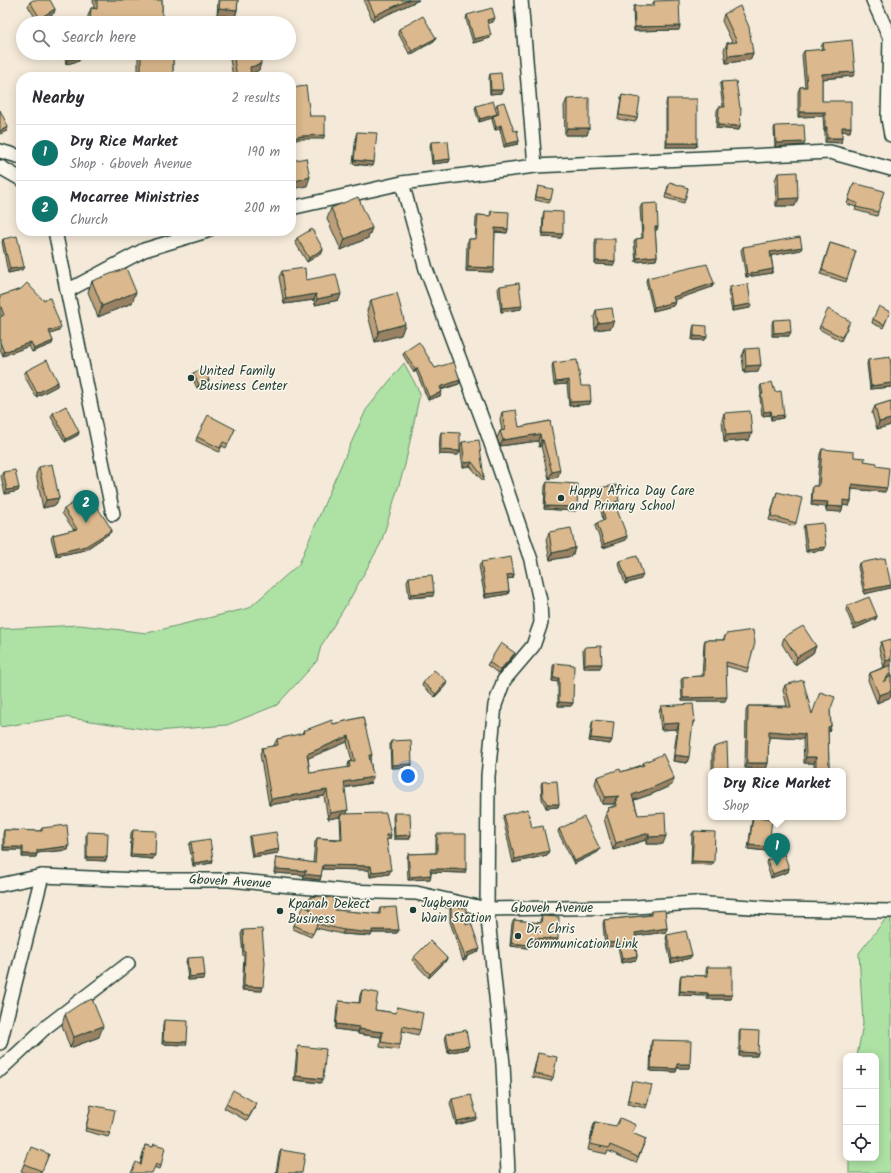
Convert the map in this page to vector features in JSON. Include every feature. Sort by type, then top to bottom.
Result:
[{"type":"street","points":[[521,0],[535,166]]},
{"type":"street","points":[[873,0],[890,38],[888,118],[891,135]]},
{"type":"street","points":[[0,151],[16,156]]},
{"type":"street","points":[[296,207],[402,183],[535,166],[830,152],[891,169]]},
{"type":"street","points":[[0,167],[16,176]]},
{"type":"street","points":[[402,183],[426,269],[487,432],[532,560],[540,601],[541,623],[533,646],[504,680],[495,705],[488,776],[487,909],[503,1064],[508,1173]]},
{"type":"street","points":[[56,236],[113,514]]},
{"type":"street","points":[[67,291],[144,250],[190,236]]},
{"type":"street","points":[[0,1042],[42,876]]},
{"type":"street","name":"Gboveh Avenue","points":[[0,885],[42,876],[140,880],[230,880],[343,891],[416,893],[487,909],[635,907],[694,904],[778,909],[891,911]]},
{"type":"street","points":[[0,1070],[46,1027],[128,964]]},
{"type":"green space","points":[[404,363],[420,393],[405,465],[381,543],[351,597],[321,646],[317,661],[277,705],[227,725],[157,731],[64,717],[0,727],[0,629],[79,625],[147,633],[249,608],[299,564],[366,410]]},
{"type":"green space","points":[[891,912],[891,1173],[849,1173],[849,1161],[879,1161],[879,1053],[858,1053],[863,1024],[859,953]]},
{"type":"building","points":[[33,0],[50,0],[55,9],[43,16],[39,16],[30,2]]},
{"type":"building","points":[[97,0],[162,0],[162,16],[90,16],[91,8],[97,9]]},
{"type":"building","points":[[220,0],[238,0],[237,10],[219,8]]},
{"type":"building","points":[[368,0],[409,0],[375,15]]},
{"type":"building","points":[[679,0],[680,26],[635,27],[634,6],[654,6],[654,1]]},
{"type":"building","points":[[740,6],[749,27],[753,53],[728,56],[727,43],[737,42],[724,14]]},
{"type":"building","points":[[492,8],[495,18],[487,20],[491,35],[474,39],[467,15]]},
{"type":"building","points":[[423,16],[436,38],[412,51],[399,29]]},
{"type":"building","points":[[852,40],[855,72],[822,74],[822,101],[851,101],[851,127],[842,127],[842,138],[827,138],[825,112],[800,112],[800,87],[807,87],[804,51],[824,49],[823,43]]},
{"type":"building","points":[[141,60],[173,60],[173,72],[141,72]]},
{"type":"building","points":[[234,60],[261,60],[261,63],[259,65],[250,67],[250,72],[236,72]]},
{"type":"building","points":[[501,73],[503,90],[491,90],[490,74]]},
{"type":"building","points":[[736,81],[741,108],[740,126],[718,125],[719,107],[725,107],[721,82]]},
{"type":"building","points":[[306,86],[310,116],[325,116],[325,135],[296,138],[296,87]]},
{"type":"building","points":[[622,95],[640,98],[637,118],[619,115]]},
{"type":"building","points":[[589,98],[589,128],[567,128],[567,99]]},
{"type":"building","points":[[667,99],[697,99],[697,143],[667,143]]},
{"type":"building","points":[[493,101],[497,114],[480,119],[476,106]]},
{"type":"building","points":[[504,102],[514,131],[517,130],[519,141],[506,144],[501,125],[496,127],[493,116],[499,114],[497,104]]},
{"type":"building","points":[[0,110],[8,127],[0,131]]},
{"type":"building","points":[[804,125],[805,142],[776,143],[775,126]]},
{"type":"building","points":[[357,132],[377,133],[374,162],[354,160]]},
{"type":"building","points":[[448,141],[450,159],[433,161],[431,142]]},
{"type":"building","points":[[306,158],[310,177],[296,181],[296,160]]},
{"type":"building","points":[[797,172],[798,198],[779,199],[778,173]]},
{"type":"building","points":[[670,182],[688,188],[685,200],[666,194]]},
{"type":"building","points":[[854,183],[884,191],[878,212],[856,207],[857,203],[848,200]]},
{"type":"building","points":[[538,186],[553,189],[551,199],[536,197]]},
{"type":"building","points":[[358,197],[372,228],[345,239],[331,208]]},
{"type":"building","points":[[657,203],[658,227],[655,227],[657,256],[637,258],[636,239],[643,238],[642,204]]},
{"type":"building","points":[[491,211],[509,212],[508,229],[495,228],[494,268],[468,267],[469,239],[476,239],[478,215],[491,216]]},
{"type":"building","points":[[544,211],[563,212],[563,234],[543,233]]},
{"type":"building","points":[[312,229],[323,249],[309,258],[297,238]]},
{"type":"building","points":[[17,236],[24,267],[10,269],[3,239]]},
{"type":"building","points":[[800,237],[802,247],[770,252],[773,269],[747,274],[743,247]]},
{"type":"building","points":[[596,239],[615,239],[615,261],[596,261]]},
{"type":"building","points":[[830,243],[856,251],[847,279],[822,270]]},
{"type":"building","points":[[707,264],[714,283],[673,297],[675,302],[654,307],[647,278]]},
{"type":"building","points":[[126,268],[136,292],[102,306],[92,281]]},
{"type":"building","points":[[305,268],[306,280],[336,274],[341,294],[317,299],[316,294],[286,299],[282,271]]},
{"type":"building","points":[[27,283],[43,300],[50,298],[61,327],[49,331],[53,341],[34,349],[31,342],[4,352],[0,342],[0,317],[4,315],[0,304],[0,296],[21,289]]},
{"type":"building","points":[[519,283],[522,306],[502,308],[500,286]]},
{"type":"building","points":[[748,284],[751,304],[733,307],[730,287]]},
{"type":"building","points":[[397,293],[405,324],[379,331],[371,300]]},
{"type":"building","points":[[879,306],[890,312],[884,325],[873,319]]},
{"type":"building","points":[[612,308],[614,321],[598,323],[596,310]]},
{"type":"building","points":[[828,309],[850,321],[842,337],[820,326]]},
{"type":"building","points":[[790,319],[791,332],[774,333],[773,320]]},
{"type":"building","points":[[694,325],[707,326],[707,337],[694,336]]},
{"type":"building","points":[[419,342],[435,368],[454,362],[460,380],[440,387],[442,392],[429,397],[417,368],[415,369],[404,352]]},
{"type":"building","points":[[759,348],[761,365],[746,366],[745,349]]},
{"type":"building","points":[[890,357],[891,383],[871,386],[868,360]]},
{"type":"building","points":[[47,360],[58,382],[37,393],[26,371]]},
{"type":"building","points":[[577,360],[581,386],[590,386],[591,401],[570,402],[569,380],[556,382],[553,363]]},
{"type":"building","points":[[204,368],[209,380],[199,385],[193,373]]},
{"type":"building","points":[[772,382],[775,392],[781,391],[784,415],[772,416],[771,411],[764,412],[761,385]]},
{"type":"building","points":[[891,401],[891,419],[879,422],[875,406]]},
{"type":"building","points":[[66,406],[79,432],[66,439],[53,413]]},
{"type":"building","points":[[516,410],[519,427],[550,421],[560,470],[552,472],[540,434],[503,440],[500,431],[505,430],[502,412]]},
{"type":"building","points":[[750,411],[752,433],[726,435],[724,413]]},
{"type":"building","points":[[208,415],[235,429],[228,444],[223,442],[220,448],[197,437]]},
{"type":"building","points":[[441,432],[460,433],[460,451],[441,450]]},
{"type":"building","points":[[479,440],[484,478],[472,462],[465,463],[462,442]]},
{"type":"building","points":[[822,449],[854,452],[854,457],[865,458],[864,461],[877,463],[877,466],[889,468],[887,488],[852,484],[851,501],[843,500],[843,507],[827,506],[828,502],[812,501],[813,486],[819,486]]},
{"type":"building","points":[[52,464],[59,498],[46,500],[39,467]]},
{"type":"building","points":[[15,470],[19,488],[7,490],[3,472]]},
{"type":"building","name":"Happy Africa Day Care and Primary School","points":[[547,482],[578,484],[577,507],[545,506]]},
{"type":"building","points":[[616,485],[619,501],[614,502],[627,536],[604,544],[597,523],[605,520],[599,488]]},
{"type":"building","points":[[777,492],[802,498],[796,523],[771,516]]},
{"type":"building","points":[[88,493],[112,530],[86,546],[57,553],[53,535],[77,529],[64,509]]},
{"type":"building","points":[[823,523],[826,547],[808,549],[804,525]]},
{"type":"building","points":[[571,528],[575,548],[552,553],[549,532]]},
{"type":"building","points":[[637,556],[643,575],[627,580],[620,561]]},
{"type":"building","points":[[511,557],[514,574],[507,575],[509,591],[486,594],[481,562]]},
{"type":"building","points":[[885,558],[891,585],[865,590],[859,563]]},
{"type":"building","points":[[432,575],[434,592],[411,594],[409,577]]},
{"type":"building","points":[[869,597],[877,616],[855,625],[847,606]]},
{"type":"building","points":[[803,626],[816,646],[797,657],[784,637]]},
{"type":"building","points":[[753,630],[755,643],[748,668],[726,662],[727,697],[683,698],[683,677],[704,676],[705,640],[724,640],[726,634]]},
{"type":"building","points":[[891,639],[891,659],[886,661],[881,642]]},
{"type":"building","points":[[501,643],[515,653],[500,670],[489,662]]},
{"type":"building","points":[[601,646],[602,664],[585,664],[585,647]]},
{"type":"building","points":[[555,663],[574,665],[573,703],[559,702],[559,678],[553,678]]},
{"type":"building","points":[[891,665],[891,672],[883,682],[891,676],[891,691],[879,695],[870,673]]},
{"type":"building","points":[[434,670],[447,681],[436,694],[423,683]]},
{"type":"building","points":[[803,680],[812,714],[820,692],[835,697],[830,711],[831,726],[828,727],[829,768],[816,768],[816,757],[806,757],[805,734],[769,731],[768,763],[747,763],[748,706],[791,707],[785,685]]},
{"type":"building","points":[[693,704],[695,721],[693,721],[689,757],[675,755],[679,723],[663,724],[661,706]]},
{"type":"building","points":[[363,717],[372,755],[369,755],[373,777],[344,782],[348,810],[330,813],[327,790],[271,799],[262,748],[278,745],[277,739],[304,733],[303,731],[332,720],[333,724]],"holes":[[[349,736],[355,761],[349,762],[350,767],[310,773],[307,754]]]},
{"type":"building","points":[[593,720],[614,722],[612,740],[591,738]]},
{"type":"building","points":[[411,740],[412,764],[392,765],[391,741]]},
{"type":"building","points":[[727,743],[728,768],[714,768],[714,747]]},
{"type":"building","points":[[663,754],[674,778],[632,795],[638,815],[665,813],[666,836],[649,837],[649,833],[616,843],[606,812],[609,811],[608,808],[617,806],[616,798],[620,796],[605,797],[597,777],[620,769],[621,772],[644,765],[643,763]]},
{"type":"building","points":[[557,781],[559,804],[547,804],[543,796],[542,782]]},
{"type":"building","points":[[528,809],[532,828],[543,826],[549,851],[515,859],[504,815]]},
{"type":"building","points":[[386,813],[391,835],[386,835],[391,870],[372,872],[371,866],[323,865],[321,876],[304,874],[307,871],[276,869],[276,857],[315,863],[317,838],[342,840],[341,814]]},
{"type":"building","points":[[394,813],[410,813],[411,835],[395,836]]},
{"type":"building","points":[[584,817],[600,849],[575,861],[559,829]]},
{"type":"building","points":[[753,820],[772,820],[769,847],[749,845]]},
{"type":"building","points":[[67,825],[69,846],[37,850],[37,854],[23,854],[23,847],[4,847],[4,830],[42,831],[42,828]]},
{"type":"building","points":[[133,830],[156,831],[155,855],[131,854]]},
{"type":"building","points":[[694,831],[715,832],[714,862],[692,861]]},
{"type":"building","points":[[87,832],[108,833],[107,857],[87,857]]},
{"type":"building","points":[[276,832],[279,849],[253,854],[250,836]]},
{"type":"building","points":[[437,834],[466,834],[466,869],[430,869],[431,875],[410,877],[408,854],[437,853]]},
{"type":"building","points":[[210,839],[213,860],[194,863],[191,842]]},
{"type":"building","points":[[784,854],[789,868],[773,874],[767,860]]},
{"type":"building","points":[[323,896],[323,898],[333,897],[335,910],[380,914],[380,908],[396,907],[399,930],[372,930],[372,933],[344,930],[317,924],[313,934],[294,925],[304,906],[311,910],[310,897]]},
{"type":"building","points":[[451,906],[466,908],[466,925],[471,923],[480,949],[467,953],[467,957],[465,957],[451,918]]},
{"type":"building","points":[[665,910],[667,928],[635,933],[636,940],[634,940],[637,956],[622,959],[619,942],[607,943],[604,920],[651,915],[651,911]]},
{"type":"building","points":[[542,916],[559,917],[558,939],[531,938],[530,945],[511,943],[514,920],[541,923]]},
{"type":"building","points":[[262,929],[265,963],[263,987],[244,986],[245,952],[243,930]]},
{"type":"building","points":[[686,931],[692,955],[672,959],[667,935]]},
{"type":"building","points":[[430,941],[447,958],[430,974],[414,957]]},
{"type":"building","points":[[203,957],[205,975],[189,977],[187,958]]},
{"type":"building","points":[[707,967],[732,967],[732,995],[708,995],[708,993],[680,991],[681,975],[708,976]]},
{"type":"building","points":[[362,990],[378,993],[375,1010],[396,1013],[397,1007],[423,1013],[420,1030],[403,1026],[400,1045],[381,1042],[383,1032],[336,1024],[339,1001],[360,1003]]},
{"type":"building","points":[[92,999],[103,1026],[74,1037],[65,1014],[80,1004]]},
{"type":"building","points":[[164,1020],[188,1021],[187,1042],[163,1041]]},
{"type":"building","points":[[466,1030],[469,1046],[449,1049],[446,1034]]},
{"type":"building","points":[[740,1030],[759,1031],[758,1053],[740,1052]]},
{"type":"building","points":[[652,1040],[691,1041],[690,1064],[677,1064],[677,1069],[651,1068]]},
{"type":"building","points":[[298,1046],[326,1049],[323,1079],[296,1076]]},
{"type":"building","points":[[538,1053],[557,1057],[553,1078],[534,1073]]},
{"type":"building","points":[[632,1081],[652,1085],[647,1105],[628,1100]]},
{"type":"building","points":[[233,1090],[256,1103],[249,1117],[226,1104]]},
{"type":"building","points":[[471,1095],[477,1117],[457,1121],[452,1099]]},
{"type":"building","points":[[91,1105],[115,1110],[110,1133],[86,1128]]},
{"type":"building","points":[[620,1118],[636,1125],[632,1133],[646,1139],[638,1157],[610,1145],[609,1148],[590,1144],[595,1122],[616,1126]]},
{"type":"building","points":[[154,1144],[165,1147],[161,1166],[156,1164],[152,1173],[131,1173],[136,1162],[141,1165],[145,1145],[153,1147]]},
{"type":"building","points":[[31,1147],[49,1154],[42,1171],[24,1164]]},
{"type":"building","points":[[281,1150],[305,1154],[302,1173],[277,1173]]},
{"type":"place","name":"United Family Business Center","points":[[191,378]]},
{"type":"place","name":"Happy Africa Day Care and Primary School","points":[[561,498]]},
{"type":"place","name":"Mocarree Ministries","points":[[86,523]]},
{"type":"place","name":"Dry Rice Market","points":[[777,866]]},
{"type":"place","name":"Jugbemu Wain Station","points":[[413,910]]},
{"type":"place","name":"Kpanah Dekect Business","points":[[280,911]]},
{"type":"place","name":"Dr. Chris Communication Link","points":[[518,936]]}]
